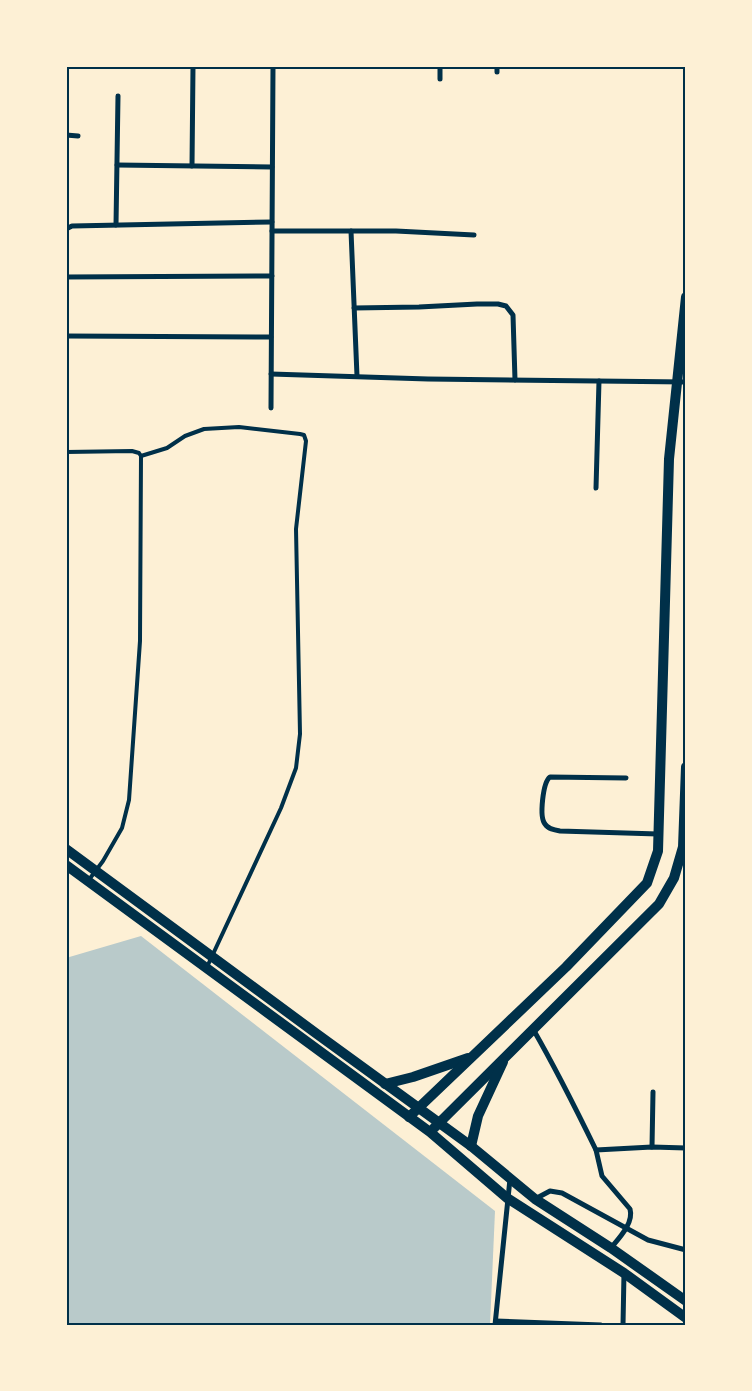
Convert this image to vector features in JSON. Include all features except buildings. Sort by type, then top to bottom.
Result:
[{"type":"main road","points":[[409,1117],[566,966],[647,883],[658,851],[669,459],[681,382],[686,297]]},
{"type":"main road","points":[[430,1132],[659,904],[674,878],[683,847],[686,767]]},
{"type":"main road","points":[[66,849],[471,1146],[535,1199],[611,1248],[686,1301]]},
{"type":"main road","points":[[66,865],[430,1132],[507,1198],[624,1273],[686,1318]]},
{"type":"main road","points":[[471,1146],[478,1116],[506,1056]]},
{"type":"main road","points":[[385,1084],[413,1077],[472,1057]]},
{"type":"street","points":[[192,166],[193,66]]},
{"type":"street","points":[[271,408],[273,66]]},
{"type":"street","points":[[440,66],[440,79]]},
{"type":"street","points":[[116,225],[118,96]]},
{"type":"street","points":[[66,135],[78,136]]},
{"type":"street","points":[[117,165],[272,166]]},
{"type":"street","points":[[66,229],[72,226],[272,222]]},
{"type":"street","points":[[272,231],[396,231],[474,236]]},
{"type":"street","points":[[351,231],[357,376]]},
{"type":"street","points":[[66,277],[272,276]]},
{"type":"street","points":[[354,308],[477,304],[506,306],[513,315],[515,380]]},
{"type":"street","points":[[66,336],[271,337]]},
{"type":"street","points":[[271,374],[681,382]]},
{"type":"street","points":[[596,488],[599,381]]},
{"type":"street","points":[[626,778],[550,777],[545,782],[541,816],[543,822],[551,829],[560,831],[658,834]]},
{"type":"street","points":[[533,1029],[559,1074],[596,1150],[602,1176],[630,1209],[631,1217],[626,1228],[611,1248]]},
{"type":"street","points":[[652,1147],[653,1092]]},
{"type":"street","points":[[596,1150],[652,1147],[686,1148]]},
{"type":"street","points":[[510,1179],[495,1323],[601,1325]]},
{"type":"street","points":[[535,1199],[550,1191],[556,1191],[648,1240],[686,1250]]},
{"type":"street","points":[[623,1325],[624,1273]]},
{"type":"lane","points":[[141,456],[168,448],[185,436],[204,428],[239,427],[300,434],[304,435],[306,440],[296,529],[300,734],[296,768],[281,808],[226,930],[206,969]]},
{"type":"lane","points":[[66,452],[132,451],[139,452],[141,456],[140,641],[129,800],[122,828],[88,881]]},
{"type":"shaded area","points":[[141,936],[495,1211],[490,1325],[66,1325],[66,958]]}]
